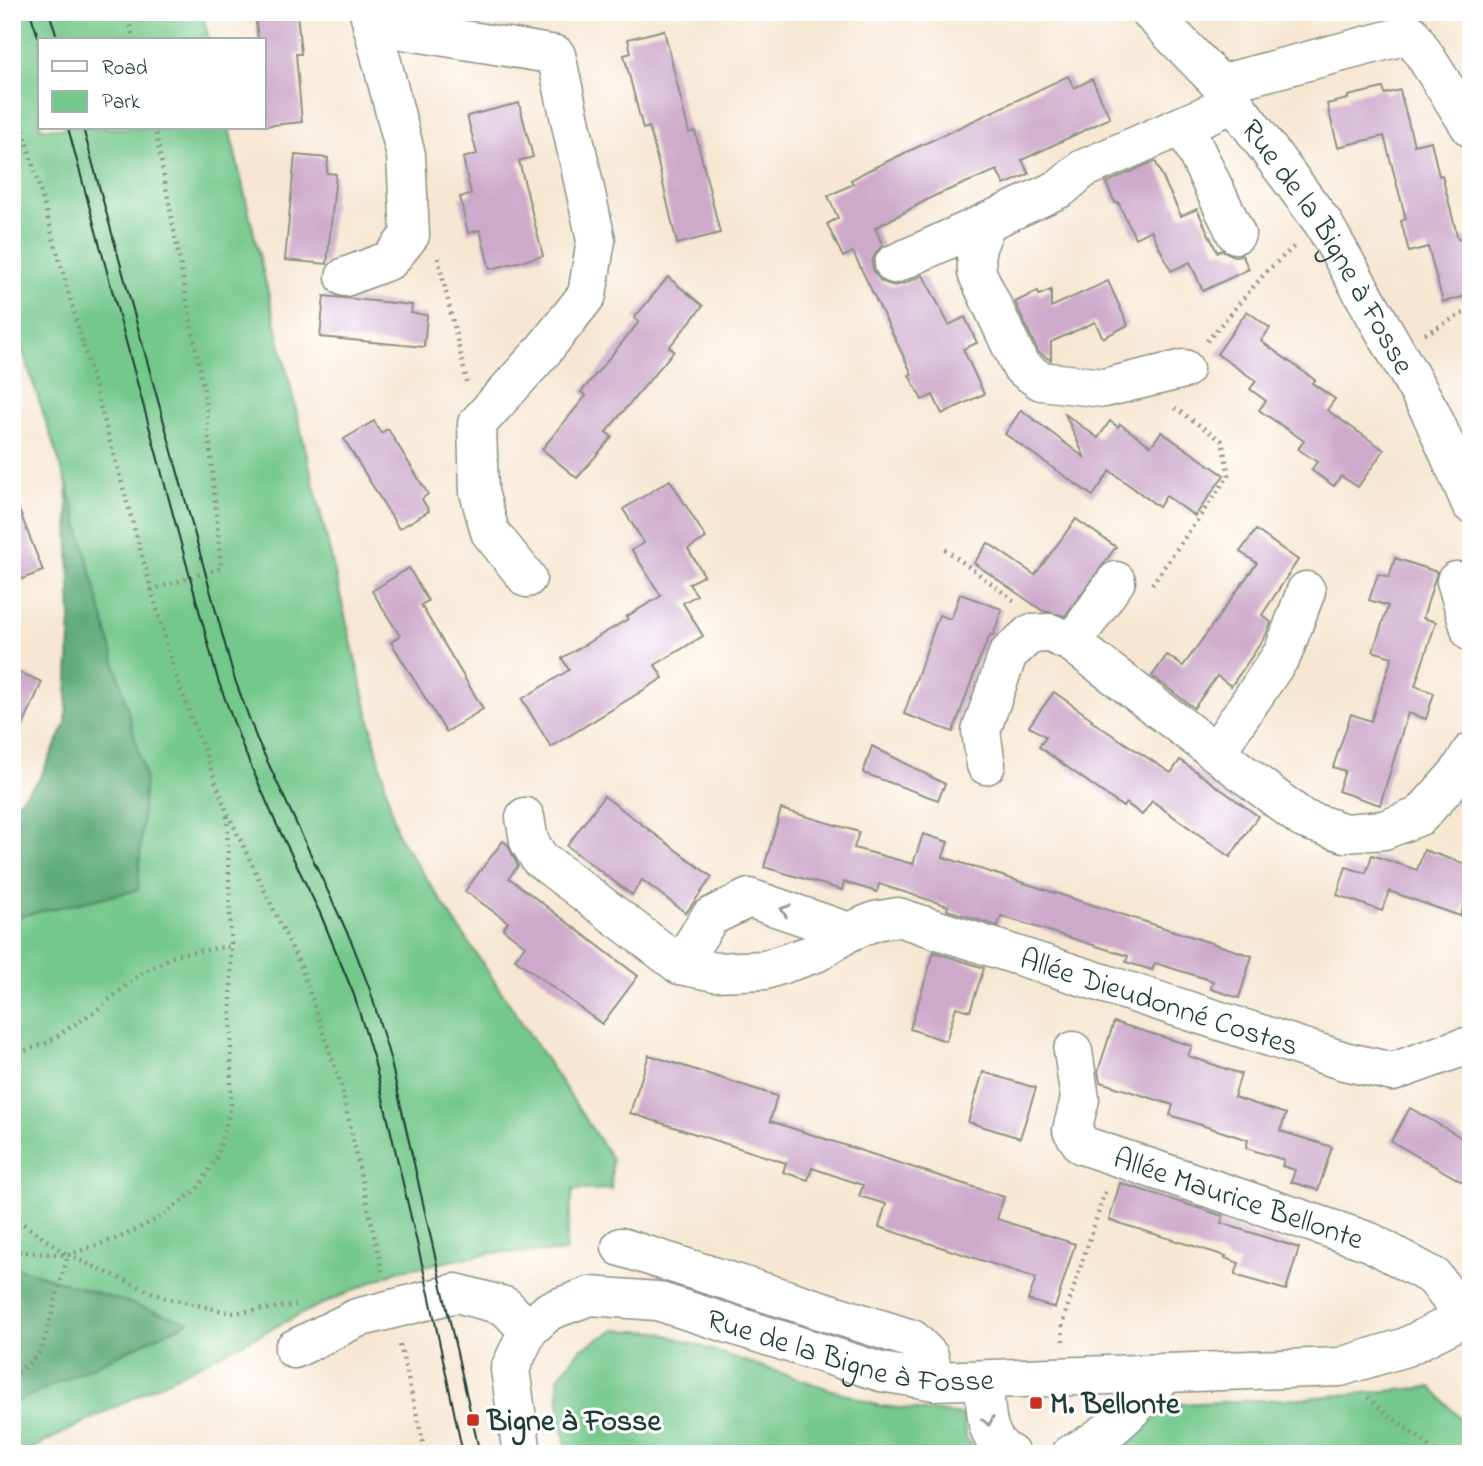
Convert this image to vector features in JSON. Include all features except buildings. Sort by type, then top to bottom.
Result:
[{"type":"street","name":"Rue de la Bigne à Fosse","points":[[1150,12],[1227,94],[1322,223],[1431,413],[1471,504]]},
{"type":"street","points":[[345,277],[390,260],[410,235],[407,155],[370,19],[556,55],[596,240],[587,295],[542,352],[477,424],[479,492],[491,532],[527,578]]},
{"type":"street","points":[[894,264],[1061,188],[1083,169],[1184,125],[1227,94],[1411,34],[1471,128]]},
{"type":"street","points":[[1184,125],[1236,234]]},
{"type":"street","points":[[987,222],[976,250],[977,273],[1021,367],[1041,382],[1104,388],[1184,369]]},
{"type":"street","points":[[1456,581],[1471,632]]},
{"type":"street","points":[[1061,638],[1115,584]]},
{"type":"street","points":[[1216,752],[1283,653],[1306,591]]},
{"type":"street","points":[[986,765],[981,731],[1008,654],[1030,634],[1061,638],[1303,819],[1345,832],[1384,830],[1420,816],[1458,772],[1471,752]]},
{"type":"street","name":"Allée Dieudonné Costes","points":[[525,817],[529,841],[539,858],[680,965],[715,972],[765,970],[816,953],[849,932],[875,921],[898,917],[1343,1060],[1393,1072],[1471,1046]]},
{"type":"street","points":[[680,965],[710,917],[749,898],[849,932]]},
{"type":"street","name":"Allée Maurice Bellonte","points":[[1073,1052],[1080,1099],[1072,1130],[1082,1145],[1370,1242],[1434,1277],[1468,1316]]},
{"type":"street","points":[[621,1247],[912,1339],[929,1356],[935,1381]]},
{"type":"street","points":[[294,1349],[356,1318],[388,1295],[456,1293],[505,1306],[528,1330]]},
{"type":"street","name":"Rue de la Bigne à Fosse","points":[[522,1454],[510,1369],[528,1330],[549,1311],[590,1296],[657,1301],[881,1372],[935,1381],[1340,1367],[1406,1347],[1468,1316]]},
{"type":"street","points":[[1071,1454],[1100,1438],[1123,1419],[1166,1373]]},
{"type":"street","points":[[984,1380],[989,1432],[1001,1449],[1010,1454]]},
{"type":"path","points":[[126,12],[133,38]]},
{"type":"path","points":[[12,90],[175,674],[227,812],[300,967],[341,1085],[426,1454]]},
{"type":"path","points":[[151,590],[221,568],[206,403],[155,130]]},
{"type":"path","points":[[1115,584],[1139,603],[1229,475],[1222,441],[1162,399],[1267,271],[1322,223]]},
{"type":"path","points":[[410,235],[436,253],[477,424]]},
{"type":"path","points":[[1396,350],[1471,309]]},
{"type":"path","points":[[946,549],[1061,638]]},
{"type":"path","points":[[12,1251],[68,1255],[121,1237],[161,1217],[197,1189],[217,1157],[231,1107],[231,946],[227,812]]},
{"type":"path","points":[[12,1055],[45,1044],[97,1010],[140,974],[178,954],[231,946]]},
{"type":"path","points":[[1066,1377],[1062,1324],[1116,1156]]},
{"type":"path","points":[[12,1216],[68,1255],[162,1297],[232,1313],[307,1303]]},
{"type":"path","points":[[12,1377],[41,1352],[68,1255]]},
{"type":"path","points":[[1340,1367],[1380,1409],[1419,1436],[1438,1454]]},
{"type":"green space","points":[[12,12],[202,12],[208,38],[38,38],[38,130],[229,130],[397,834],[612,1159],[611,1189],[573,1190],[565,1252],[492,1253],[397,1271],[309,1310],[21,1454],[12,1454],[12,807],[39,780],[66,724],[71,617],[67,485],[12,319]]},
{"type":"green space","points":[[68,485],[145,775],[138,890],[12,918],[12,807],[39,780],[66,724],[71,617]]},
{"type":"green space","points":[[12,1266],[189,1322],[12,1404]]},
{"type":"green space","points":[[615,1330],[658,1332],[880,1406],[963,1415],[966,1438],[977,1454],[568,1454],[560,1416],[558,1378],[580,1349]]},
{"type":"green space","points":[[1431,1387],[1471,1430],[1471,1454],[1103,1454],[1177,1404],[1305,1398]]},
{"type":"tram line","points":[[30,12],[38,38]]},
{"type":"tram line","points":[[49,12],[57,38]]},
{"type":"tram line","points":[[69,130],[218,680],[244,750],[320,913],[354,995],[374,1060],[430,1298],[463,1454]]},
{"type":"tram line","points":[[84,130],[234,677],[256,737],[352,943],[370,990],[390,1058],[480,1454]]},
{"type":"place","name":"M. Bellonte","points":[[1036,1403]]},
{"type":"place","name":"Bigne à Fosse","points":[[473,1420]]}]
